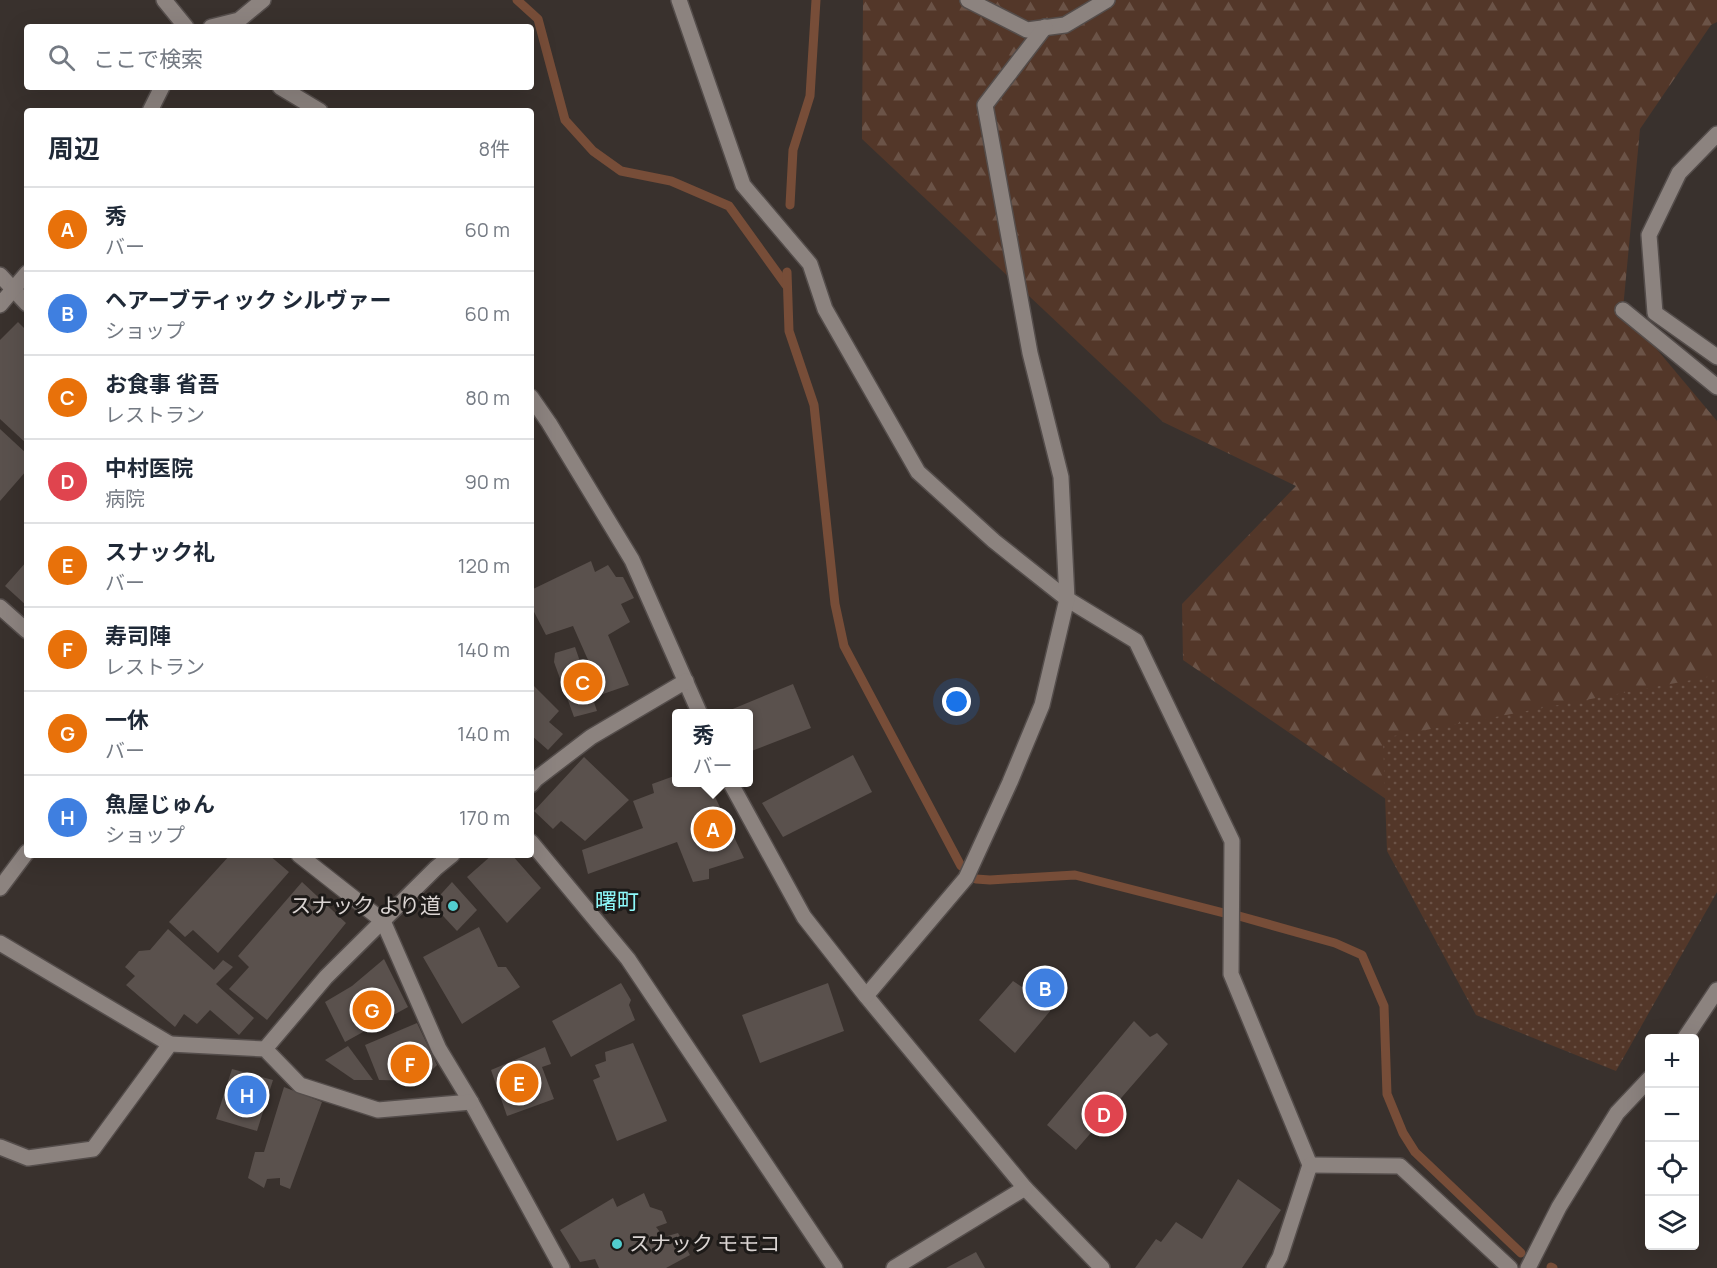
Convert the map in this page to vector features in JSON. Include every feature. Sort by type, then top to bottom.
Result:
[{"type":"street","points":[[164,0],[184,24]]},
{"type":"street","points":[[223,24],[239,20],[263,0]]},
{"type":"street","points":[[680,0],[742,185],[810,264],[825,309],[918,472],[994,542],[1067,599],[1136,641],[1232,841],[1231,974],[1310,1165],[1280,1257],[1274,1268]]},
{"type":"street","points":[[968,0],[1027,30],[1065,25],[1107,0]]},
{"type":"street","points":[[866,996],[966,878],[1042,705],[1067,599],[1061,477],[1030,353],[985,105],[1045,27]]},
{"type":"street","points":[[152,108],[160,90]]},
{"type":"street","points":[[285,90],[315,108]]},
{"type":"street","points":[[1717,134],[1679,173],[1649,235],[1655,313],[1717,357]]},
{"type":"street","points":[[0,275],[24,301]]},
{"type":"street","points":[[0,305],[24,276]]},
{"type":"street","points":[[1623,310],[1717,387]]},
{"type":"street","points":[[534,402],[632,560],[698,709]]},
{"type":"street","points":[[0,607],[24,628]]},
{"type":"street","points":[[534,781],[591,737],[686,681]]},
{"type":"street","points":[[732,787],[804,916],[866,996],[1025,1188],[1102,1268]]},
{"type":"street","points":[[534,846],[628,959],[835,1268]]},
{"type":"street","points":[[0,888],[24,856]]},
{"type":"street","points":[[303,858],[383,921],[439,1049],[471,1102],[562,1268]]},
{"type":"street","points":[[265,1049],[326,978],[448,858]]},
{"type":"street","points":[[0,943],[170,1044],[265,1049],[300,1085],[378,1110],[471,1102]]},
{"type":"street","points":[[1688,1034],[1717,990]]},
{"type":"street","points":[[0,1147],[28,1158],[93,1149],[170,1044]]},
{"type":"street","points":[[1528,1268],[1559,1207],[1617,1113],[1645,1083]]},
{"type":"street","points":[[1310,1165],[1400,1166],[1510,1268]]},
{"type":"street","points":[[894,1268],[1025,1188]]},
{"type":"green space","points":[[863,0],[1717,0],[1717,22],[1711,25],[1640,129],[1623,309],[1717,421],[1717,764],[1453,845],[1183,660],[1182,604],[1296,486],[1163,422],[862,139]]},
{"type":"green space","points":[[1713,676],[1717,680],[1717,892],[1616,1071],[1476,1015],[1387,851],[1383,738]]},
{"type":"building","points":[[18,322],[24,328],[24,441],[0,419],[0,340]]},
{"type":"building","points":[[0,429],[24,451],[24,473],[0,501]]},
{"type":"building","points":[[591,561],[595,572],[608,565],[616,577],[623,577],[634,598],[621,604],[630,622],[608,635],[629,685],[603,694],[573,626],[546,635],[534,612],[534,589]]},
{"type":"building","points":[[24,564],[24,603],[5,586]]},
{"type":"building","points":[[575,647],[597,711],[574,717],[554,662],[555,653]]},
{"type":"building","points":[[793,684],[811,728],[753,750],[753,709],[733,709]]},
{"type":"building","points":[[534,686],[559,711],[549,722],[563,734],[548,750],[534,738]]},
{"type":"building","points":[[853,755],[872,792],[783,837],[762,803]]},
{"type":"building","points":[[584,757],[629,800],[585,841],[561,821],[553,829],[534,811]]},
{"type":"building","points":[[672,777],[672,787],[710,787],[744,858],[709,869],[709,879],[693,882],[677,842],[588,874],[582,850],[643,828],[633,801],[654,793],[652,784]]},
{"type":"building","points":[[227,858],[273,858],[289,872],[218,953],[193,930],[185,937],[169,922]]},
{"type":"building","points":[[489,858],[515,858],[541,888],[507,923],[467,877]]},
{"type":"building","points":[[302,882],[346,923],[267,1020],[229,989],[249,967],[238,956]]},
{"type":"building","points":[[452,882],[477,910],[457,931],[432,904]]},
{"type":"building","points":[[479,927],[498,967],[506,967],[520,987],[462,1024],[423,957]]},
{"type":"building","points":[[168,929],[214,970],[223,960],[233,967],[216,984],[254,1018],[239,1035],[210,1010],[197,1024],[184,1014],[175,1027],[126,985],[135,976],[125,967],[139,951],[150,950]]},
{"type":"building","points":[[384,959],[408,1007],[345,1042],[325,1002],[352,986]]},
{"type":"building","points":[[1036,973],[1061,998],[1015,1053],[979,1020],[1013,981],[1022,987]]},
{"type":"building","points":[[621,983],[631,1000],[629,1005],[635,1020],[571,1057],[552,1021]]},
{"type":"building","points":[[828,983],[844,1031],[760,1063],[742,1015]]},
{"type":"building","points":[[1134,1021],[1150,1037],[1157,1033],[1168,1044],[1076,1150],[1047,1125]]},
{"type":"building","points":[[417,1023],[437,1065],[421,1081],[379,1080],[365,1045]]},
{"type":"building","points":[[633,1043],[667,1121],[617,1141],[593,1080],[600,1077],[595,1065],[606,1061],[605,1052]]},
{"type":"building","points":[[348,1046],[373,1080],[354,1080],[325,1060]]},
{"type":"building","points":[[545,1047],[551,1064],[542,1067],[554,1099],[507,1116],[491,1070]]},
{"type":"building","points":[[232,1069],[273,1080],[257,1131],[216,1119]]},
{"type":"building","points":[[284,1087],[322,1102],[290,1189],[280,1185],[280,1178],[267,1179],[264,1188],[248,1178],[255,1152],[264,1152]]},
{"type":"building","points":[[1238,1179],[1281,1210],[1242,1268],[1135,1268],[1156,1239],[1161,1242],[1176,1222],[1202,1239]]},
{"type":"building","points":[[644,1193],[650,1207],[662,1211],[667,1223],[656,1227],[664,1237],[678,1233],[690,1255],[666,1268],[599,1268],[595,1259],[580,1262],[560,1230],[613,1198],[617,1207]]},
{"type":"building","points":[[976,1252],[985,1268],[946,1268]]},
{"type":"waterway","points":[[517,0],[538,19],[565,120],[593,151],[621,171],[671,181],[729,206],[786,285]]},
{"type":"waterway","points":[[790,205],[793,150],[810,96],[816,0]]},
{"type":"waterway","points":[[787,272],[789,331],[814,405],[835,604],[844,646],[961,866]]},
{"type":"waterway","points":[[976,879],[1075,875],[1224,913]]},
{"type":"waterway","points":[[1239,916],[1335,943],[1362,955],[1384,1006],[1387,1094],[1403,1133],[1415,1152],[1521,1253]]},
{"type":"place","name":"お食事 省吾","points":[[583,682]]},
{"type":"place","name":"秀","points":[[713,829]]},
{"type":"place","name":"スナック より道","points":[[453,906]]},
{"type":"place","name":"ヘアーブティック シルヴァー","points":[[1045,988]]},
{"type":"place","name":"一休","points":[[372,1010]]},
{"type":"place","name":"寿司陣","points":[[410,1064]]},
{"type":"place","name":"スナック礼","points":[[519,1083]]},
{"type":"place","name":"魚屋じゅん","points":[[247,1095]]},
{"type":"place","name":"中村医院","points":[[1104,1114]]},
{"type":"place","name":"スナック モモコ","points":[[617,1244]]},
{"type":"district","name":"曙町","points":[[617,901]]}]
